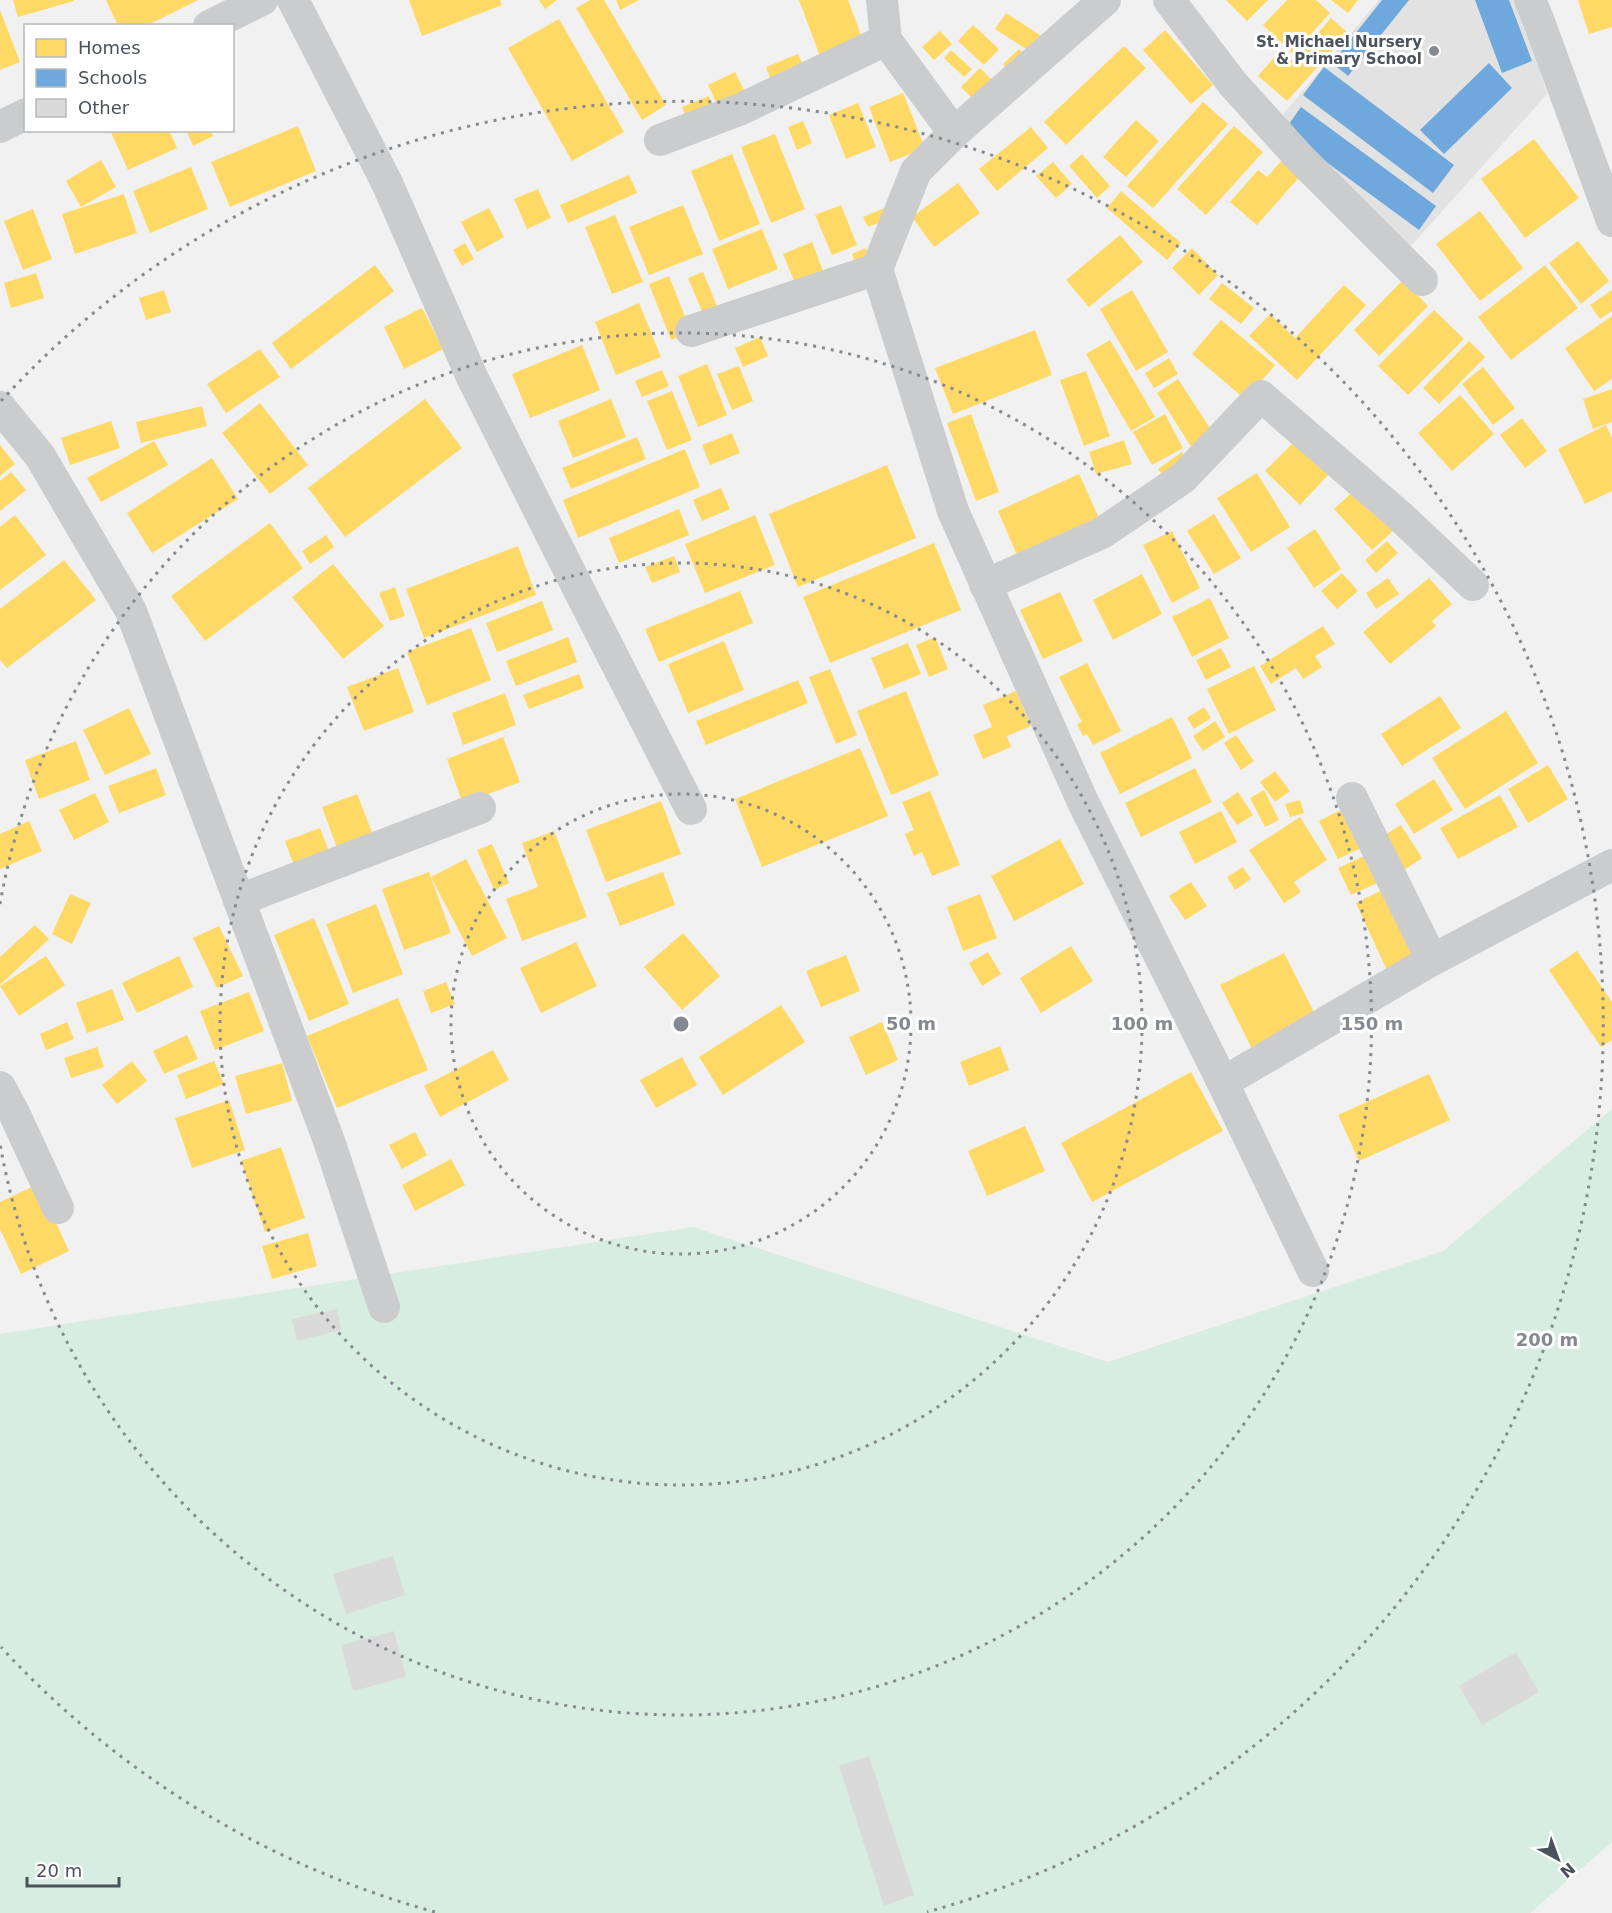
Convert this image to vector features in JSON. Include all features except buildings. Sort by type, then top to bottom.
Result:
[{"type":"street","points":[[213,24],[262,0]]},
{"type":"street","points":[[293,0],[387,183],[472,377],[691,809]]},
{"type":"street","points":[[882,0],[886,40],[954,133]]},
{"type":"street","points":[[1105,0],[954,133],[916,171],[877,269],[953,511],[985,585],[1083,802],[1222,1081],[1313,1271]]},
{"type":"street","points":[[1169,0],[1233,84],[1299,157],[1422,280]]},
{"type":"street","points":[[1530,0],[1539,19],[1612,221]]},
{"type":"street","points":[[660,140],[741,109],[886,40]]},
{"type":"street","points":[[0,126],[24,115]]},
{"type":"street","points":[[691,330],[877,269]]},
{"type":"street","points":[[985,585],[1102,533],[1183,478],[1261,396],[1400,516],[1473,585]]},
{"type":"street","points":[[0,407],[40,456],[131,610],[329,1141],[384,1307]]},
{"type":"street","points":[[1352,798],[1432,960]]},
{"type":"street","points":[[239,900],[480,808]]},
{"type":"street","points":[[1222,1081],[1432,960],[1612,865]]},
{"type":"street","points":[[0,1087],[58,1208]]},
{"type":"shaded area","points":[[1379,0],[1517,0],[1547,94],[1411,246],[1330,176],[1280,118]]},
{"type":"green space","points":[[1612,1109],[1612,1842],[1530,1913],[0,1913],[0,1334],[693,1227],[1108,1362],[1443,1251]]},
{"type":"place","name":"St. Michael Nursery & Primary School","points":[[1434,51]]}]
